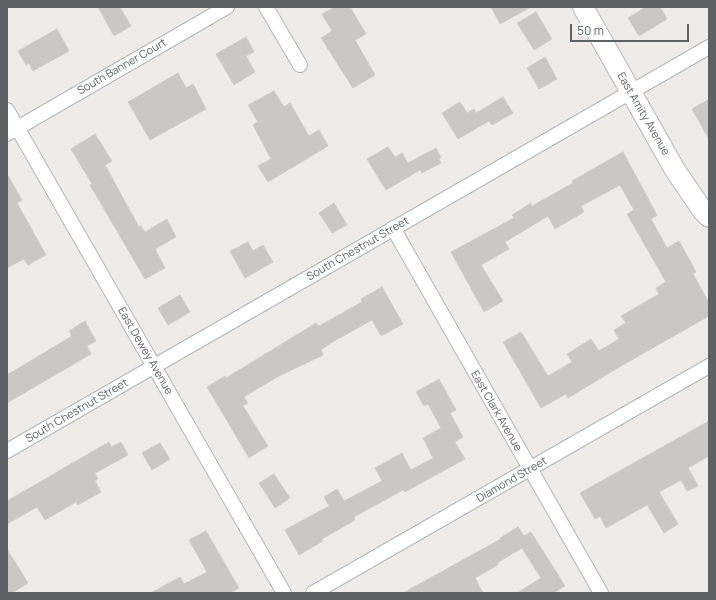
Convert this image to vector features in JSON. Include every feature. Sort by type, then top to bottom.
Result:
[{"type":"main road","name":"East Amity Avenue","points":[[583,7],[630,93],[675,170],[702,211],[709,217]]},
{"type":"street","name":"South Banner Court","points":[[12,131],[227,7]]},
{"type":"street","points":[[266,7],[300,65]]},
{"type":"street","name":"South Chestnut Street","points":[[7,451],[392,228],[709,47]]},
{"type":"street","name":"East Dewey Avenue","points":[[7,110],[12,131],[154,367],[284,593]]},
{"type":"street","name":"East Clark Avenue","points":[[392,228],[601,593]]},
{"type":"street","name":"Diamond Street","points":[[313,593],[530,470],[709,366]]},
{"type":"building","points":[[98,7],[120,7],[131,26],[114,36]]},
{"type":"building","points":[[335,7],[350,7],[366,34],[355,40],[375,75],[353,88],[321,38],[332,31],[322,14]]},
{"type":"building","points":[[491,7],[531,7],[500,24]]},
{"type":"building","points":[[646,7],[660,7],[667,19],[639,36],[628,18]]},
{"type":"building","points":[[536,12],[552,39],[534,50],[517,23]]},
{"type":"building","points":[[57,29],[69,51],[33,71],[29,63],[26,65],[18,51]]},
{"type":"building","points":[[246,37],[254,52],[246,56],[255,72],[234,85],[216,54]]},
{"type":"building","points":[[545,57],[557,79],[539,89],[527,68]]},
{"type":"building","points":[[178,73],[186,88],[193,84],[206,109],[150,140],[128,102]]},
{"type":"building","points":[[274,91],[284,107],[290,103],[309,136],[319,130],[328,146],[268,182],[258,166],[271,159],[253,125],[258,122],[248,105]]},
{"type":"building","points":[[503,97],[513,113],[492,125],[489,121],[458,139],[442,113],[460,102],[467,113],[474,109],[476,113]]},
{"type":"building","points":[[709,99],[709,139],[692,109]]},
{"type":"building","points":[[95,134],[112,161],[105,165],[139,227],[141,226],[145,232],[167,219],[176,237],[155,249],[165,268],[145,279],[90,185],[92,184],[71,149]]},
{"type":"building","points":[[388,147],[395,157],[402,153],[408,163],[436,148],[441,157],[439,159],[441,163],[422,173],[420,170],[386,190],[367,159]]},
{"type":"building","points":[[623,152],[657,215],[651,219],[667,248],[679,241],[696,272],[693,274],[709,303],[709,316],[568,398],[566,394],[541,408],[503,342],[521,332],[548,376],[572,362],[567,354],[591,339],[599,351],[619,339],[614,330],[626,323],[621,316],[659,294],[656,288],[666,282],[627,214],[634,210],[620,185],[581,206],[584,212],[555,229],[548,216],[505,242],[509,249],[481,265],[503,301],[484,312],[451,252],[514,218],[512,215],[531,203],[532,206]]},
{"type":"building","points":[[7,174],[22,200],[17,203],[46,255],[28,265],[24,259],[7,268]]},
{"type":"building","points":[[334,203],[347,225],[332,233],[319,213]]},
{"type":"building","points":[[248,242],[253,251],[263,245],[273,262],[245,278],[230,251]]},
{"type":"building","points":[[382,287],[403,324],[381,336],[372,320],[329,344],[321,350],[323,355],[277,377],[244,397],[248,403],[243,406],[268,446],[249,458],[207,387],[225,376],[226,378],[316,323],[319,326],[362,302],[361,299]]},
{"type":"building","points":[[180,295],[190,312],[168,325],[158,308]]},
{"type":"building","points":[[85,321],[96,341],[87,346],[91,354],[7,403],[7,375],[72,336],[69,331]]},
{"type":"building","points":[[439,379],[456,410],[450,413],[463,437],[455,442],[465,459],[405,492],[403,490],[354,517],[355,520],[322,539],[323,541],[299,555],[285,530],[329,506],[324,497],[337,489],[344,501],[382,481],[375,468],[402,453],[411,470],[433,458],[423,438],[441,428],[428,404],[424,406],[416,392]]},
{"type":"building","points":[[709,421],[709,456],[688,468],[698,486],[687,491],[681,480],[659,492],[678,524],[664,533],[647,505],[606,528],[600,516],[595,519],[580,493]]},
{"type":"building","points":[[109,442],[111,447],[121,442],[128,455],[95,473],[98,479],[95,481],[101,492],[78,505],[76,502],[45,520],[37,507],[7,524],[7,501]]},
{"type":"building","points":[[160,443],[170,459],[152,470],[142,453]]},
{"type":"building","points":[[274,474],[290,498],[275,508],[259,483]]},
{"type":"building","points":[[518,527],[524,536],[531,532],[565,586],[553,593],[517,593],[541,578],[522,548],[497,563],[498,565],[475,578],[483,593],[403,593],[501,539],[500,538]]},
{"type":"building","points":[[206,531],[239,588],[230,593],[151,593],[180,577],[184,584],[207,572],[189,540]]},
{"type":"building","points":[[7,549],[28,583],[12,593],[7,593]]}]
